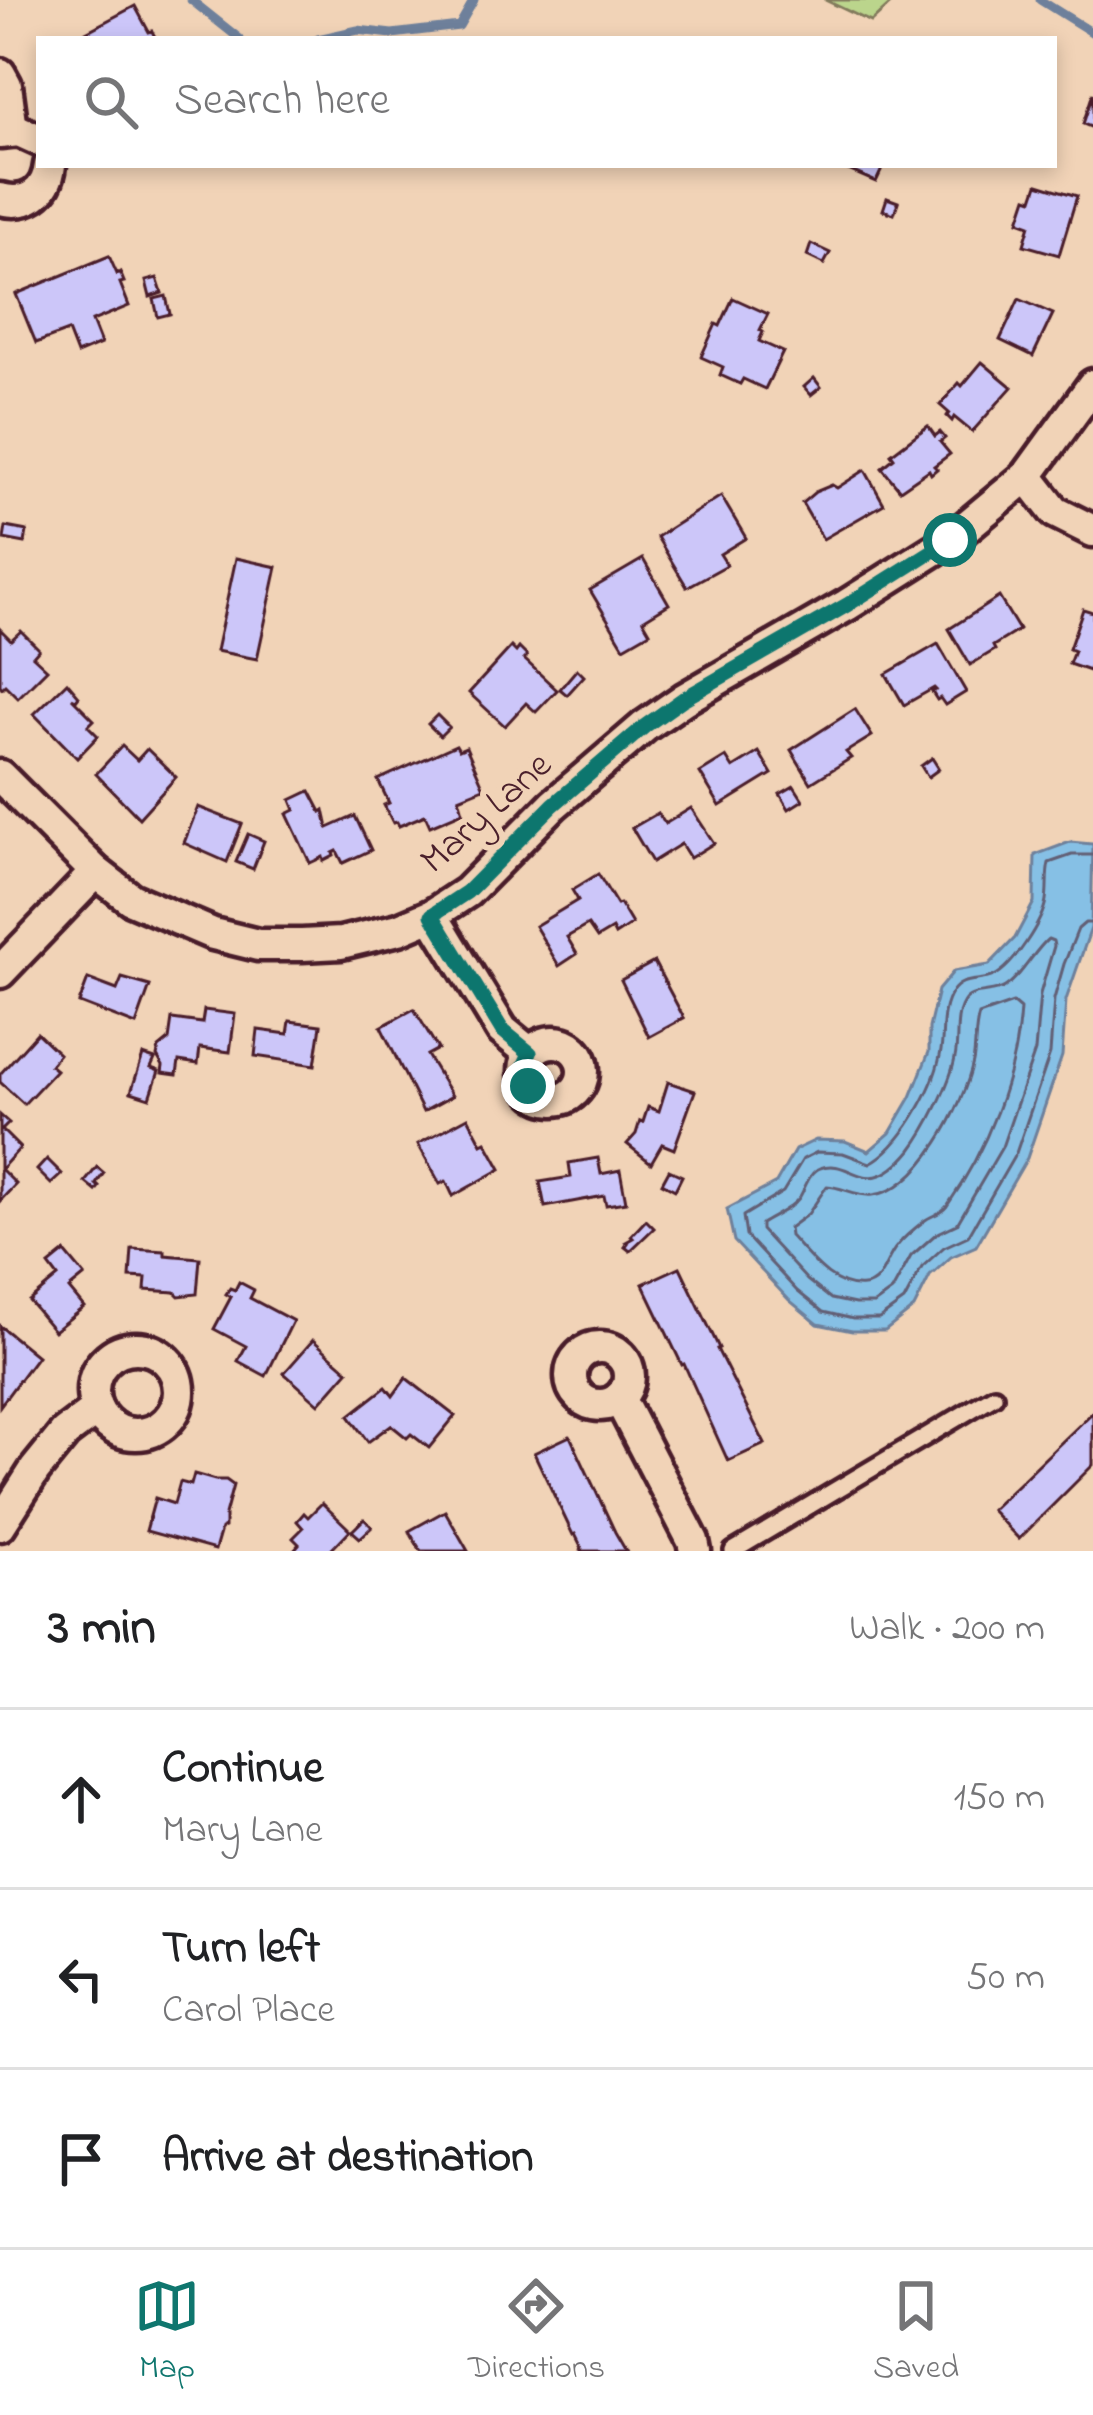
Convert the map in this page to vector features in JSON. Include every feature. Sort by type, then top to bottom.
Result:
[{"type":"street","points":[[0,74],[17,135]]},
{"type":"street","points":[[0,199],[20,202],[32,197],[46,182],[49,168]]},
{"type":"street","name":"Mary Lane","points":[[0,776],[96,872],[131,899],[213,934],[258,945],[341,943],[399,929],[467,892],[553,805],[683,699],[950,540],[1027,476],[1093,385]]},
{"type":"street","points":[[1027,476],[1055,512],[1093,531]]},
{"type":"street","points":[[0,972],[96,872]]},
{"type":"street","points":[[432,915],[502,1030],[530,1053]]},
{"type":"street","points":[[620,1398],[695,1551]]},
{"type":"street","points":[[0,1525],[65,1433],[97,1409]]},
{"type":"lane","points":[[733,1551],[994,1396]]},
{"type":"green space","points":[[825,0],[895,0],[871,22]]},
{"type":"water","points":[[1070,842],[1093,844],[1091,928],[1066,1000],[1062,1056],[1027,1158],[976,1246],[951,1257],[930,1276],[914,1308],[885,1331],[818,1324],[734,1241],[727,1209],[776,1183],[795,1150],[816,1140],[845,1141],[869,1151],[890,1133],[929,1052],[938,990],[954,971],[989,965],[1015,938],[1034,902],[1035,855]]},
{"type":"building","points":[[135,6],[154,36],[88,36],[86,32]]},
{"type":"building","points":[[1093,93],[1093,128],[1083,124]]},
{"type":"building","points":[[844,168],[883,168],[876,182]]},
{"type":"building","points":[[1038,184],[1077,196],[1059,255],[1024,245],[1030,225],[1019,221],[1027,197],[1033,199]]},
{"type":"building","points":[[887,198],[898,202],[894,214],[883,210]]},
{"type":"building","points":[[811,244],[830,253],[824,264],[807,256]]},
{"type":"building","points":[[109,256],[124,282],[120,283],[129,306],[92,321],[101,344],[77,354],[68,331],[36,343],[16,294]]},
{"type":"building","points":[[157,278],[162,293],[150,297],[146,281]]},
{"type":"building","points":[[166,296],[170,314],[158,317],[154,299]]},
{"type":"building","points":[[733,298],[768,314],[759,341],[783,352],[765,389],[720,375],[723,367],[701,357]]},
{"type":"building","points":[[1019,299],[1053,314],[1033,356],[1000,340]]},
{"type":"building","points":[[982,362],[1012,387],[972,432],[954,417],[952,421],[940,405]]},
{"type":"building","points":[[814,378],[821,387],[811,395],[804,387]]},
{"type":"building","points":[[928,426],[935,436],[940,432],[945,438],[940,442],[950,454],[931,474],[929,470],[900,490],[882,468],[894,458],[891,454]]},
{"type":"building","points":[[865,470],[884,504],[823,539],[802,503],[815,492],[832,485],[837,488]]},
{"type":"building","points":[[721,496],[746,538],[720,554],[727,565],[687,587],[657,537]]},
{"type":"building","points":[[6,527],[27,531],[25,543],[4,539]]},
{"type":"building","points":[[236,558],[277,567],[257,659],[216,651]]},
{"type":"building","points":[[643,559],[669,604],[643,620],[650,632],[624,647],[590,590]]},
{"type":"building","points":[[999,597],[1019,630],[970,665],[949,629]]},
{"type":"building","points":[[1083,609],[1093,612],[1089,671],[1069,664],[1074,651],[1069,649]]},
{"type":"building","points":[[0,629],[11,640],[21,631],[39,649],[33,656],[47,669],[18,698],[0,685]]},
{"type":"building","points":[[938,644],[966,692],[945,705],[937,700],[934,688],[904,705],[886,674]]},
{"type":"building","points":[[511,647],[516,652],[519,648],[527,656],[524,659],[557,690],[536,712],[526,703],[505,726],[469,693]]},
{"type":"building","points":[[577,669],[584,676],[567,695],[560,689]]},
{"type":"building","points":[[67,682],[79,696],[72,698],[94,720],[88,726],[98,736],[77,758],[34,714]]},
{"type":"building","points":[[855,709],[872,736],[846,752],[851,758],[811,783],[791,750]]},
{"type":"building","points":[[437,715],[449,727],[440,736],[428,724]]},
{"type":"building","points":[[456,745],[459,750],[466,747],[484,788],[459,798],[463,812],[430,826],[425,815],[399,826],[393,823],[378,780]]},
{"type":"building","points":[[122,746],[137,760],[147,749],[176,777],[139,818],[96,774]]},
{"type":"building","points":[[759,752],[772,774],[720,806],[700,773],[726,757],[733,768]]},
{"type":"building","points":[[932,758],[939,769],[928,777],[921,766]]},
{"type":"building","points":[[794,786],[803,800],[789,809],[780,794]]},
{"type":"building","points":[[310,791],[321,812],[324,810],[328,828],[355,816],[371,850],[343,863],[337,851],[324,861],[323,857],[310,863],[287,814],[295,810],[291,800]]},
{"type":"building","points":[[198,807],[242,824],[227,862],[184,843]]},
{"type":"building","points":[[691,808],[714,843],[690,858],[681,844],[652,862],[632,828],[658,813],[665,824]]},
{"type":"building","points":[[248,834],[264,841],[253,869],[236,862]]},
{"type":"building","points":[[598,874],[632,924],[615,935],[612,929],[597,938],[588,925],[567,937],[577,954],[559,966],[535,926],[578,900],[572,890]]},
{"type":"building","points":[[654,962],[684,1018],[649,1037],[621,980]]},
{"type":"building","points":[[122,978],[150,986],[136,1025],[79,1003],[88,979],[117,990]]},
{"type":"building","points":[[414,1009],[438,1049],[427,1055],[452,1096],[423,1112],[381,1027]]},
{"type":"building","points":[[204,1010],[235,1014],[230,1052],[200,1048],[198,1064],[179,1061],[177,1075],[162,1073],[157,1056],[169,1040],[172,1019],[202,1023]]},
{"type":"building","points":[[290,1021],[321,1025],[315,1065],[255,1056],[258,1030],[288,1034]]},
{"type":"building","points":[[37,1033],[59,1054],[50,1065],[56,1070],[24,1104],[0,1082],[0,1074]]},
{"type":"building","points":[[143,1055],[155,1059],[151,1068],[159,1071],[150,1098],[131,1092]]},
{"type":"building","points":[[668,1082],[695,1091],[674,1149],[662,1144],[651,1163],[627,1144],[648,1107],[659,1111]]},
{"type":"building","points":[[0,1115],[9,1123],[2,1130],[20,1148],[1,1169],[16,1184],[0,1201]]},
{"type":"building","points":[[468,1117],[501,1169],[453,1196],[446,1181],[440,1184],[418,1144]]},
{"type":"building","points":[[598,1158],[601,1174],[620,1170],[626,1202],[606,1205],[604,1196],[545,1207],[540,1182],[571,1177],[569,1163]]},
{"type":"building","points":[[47,1159],[62,1174],[51,1184],[37,1170]]},
{"type":"building","points":[[97,1167],[104,1173],[96,1191],[85,1182]]},
{"type":"building","points":[[669,1170],[682,1176],[675,1190],[662,1183]]},
{"type":"building","points":[[646,1220],[654,1228],[630,1251],[626,1242]]},
{"type":"building","points":[[132,1249],[200,1258],[197,1294],[145,1290],[146,1278],[130,1277]]},
{"type":"building","points":[[65,1252],[85,1276],[69,1289],[84,1307],[54,1331],[29,1301],[58,1277],[49,1265]]},
{"type":"building","points":[[680,1267],[765,1444],[728,1461],[643,1284]]},
{"type":"building","points":[[239,1282],[254,1290],[250,1298],[293,1321],[266,1376],[238,1361],[246,1346],[214,1329],[231,1297],[226,1294]]},
{"type":"building","points":[[0,1326],[37,1356],[0,1406]]},
{"type":"building","points":[[313,1340],[348,1371],[319,1404],[284,1373]]},
{"type":"building","points":[[406,1378],[455,1416],[429,1448],[391,1425],[368,1442],[349,1416],[386,1387],[393,1396]]},
{"type":"building","points":[[1093,1412],[1093,1465],[1019,1539],[991,1510]]},
{"type":"building","points":[[570,1436],[626,1551],[581,1551],[573,1535],[534,1453]]},
{"type":"building","points":[[194,1474],[233,1485],[215,1550],[146,1531],[155,1498],[174,1504],[180,1482],[191,1485]]},
{"type":"building","points":[[322,1503],[350,1530],[330,1551],[293,1551],[299,1544],[293,1538],[303,1528],[297,1521]]},
{"type":"building","points":[[445,1511],[468,1551],[421,1551],[409,1531]]},
{"type":"building","points":[[364,1519],[372,1527],[360,1538],[352,1531]]},
{"type":"waterway","points":[[191,0],[236,36]]},
{"type":"waterway","points":[[331,36],[358,30],[392,34],[459,26],[474,0]]},
{"type":"waterway","points":[[1040,0],[1093,33]]},
{"type":"route","points":[[528,1086],[525,1064],[530,1053],[502,1030],[432,915],[467,892],[553,805],[645,726],[950,540]]}]
